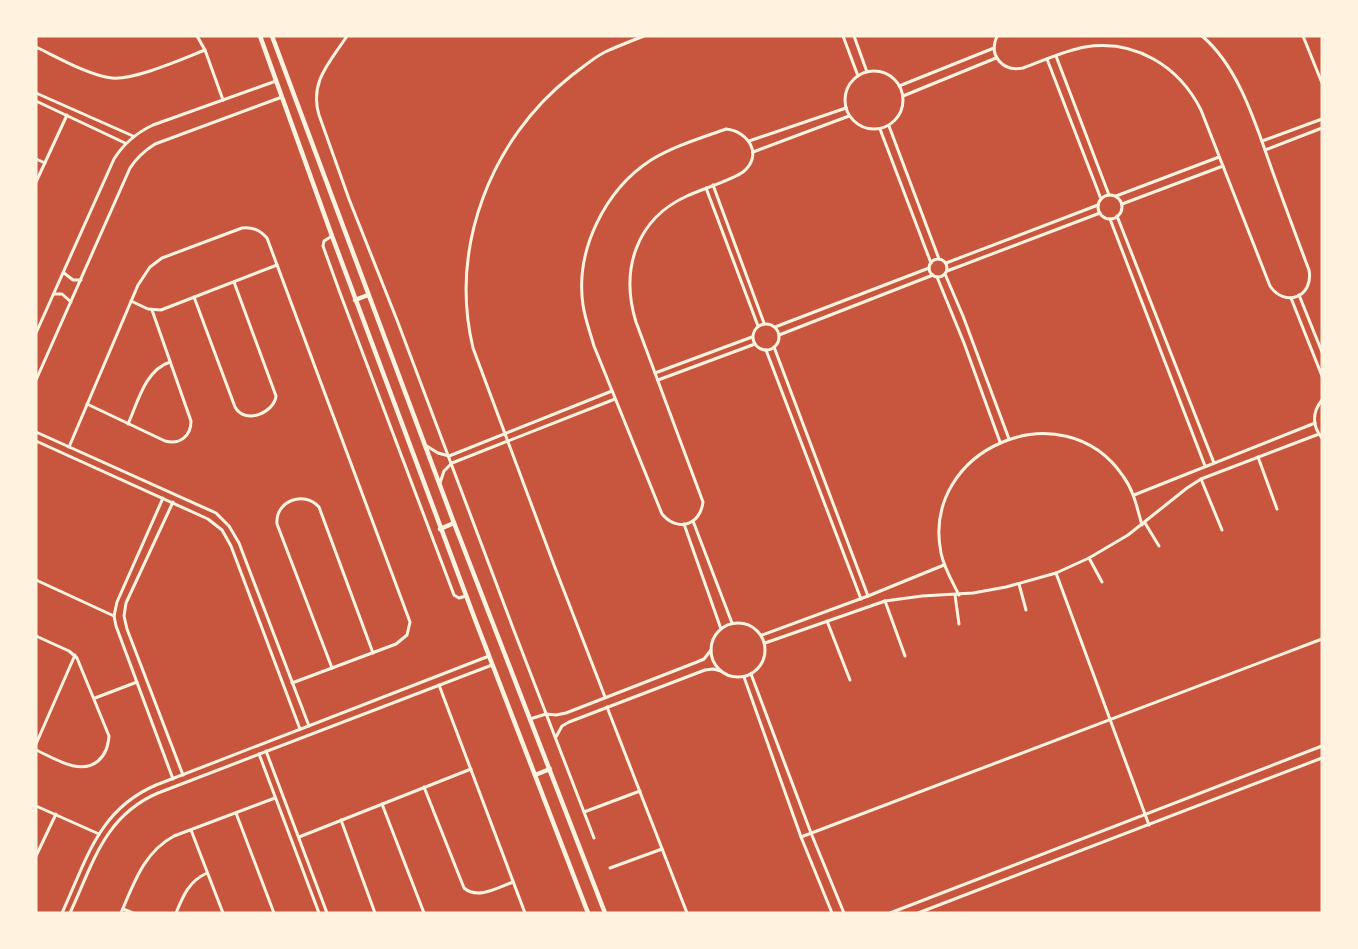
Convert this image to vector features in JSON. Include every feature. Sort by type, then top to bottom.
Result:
[{"type":"street","points":[[197,36],[205,50],[222,100]]},
{"type":"street","points":[[260,36],[440,528],[588,913]]},
{"type":"street","points":[[272,36],[439,484],[605,913]]},
{"type":"street","points":[[346,36],[316,87],[316,106],[349,199],[452,463],[594,838]]},
{"type":"street","points":[[605,697],[482,374],[470,336],[467,310],[467,277],[469,248],[475,218],[499,161],[524,123],[544,98],[579,70],[604,52],[644,36]]},
{"type":"street","points":[[843,36],[858,76]]},
{"type":"street","points":[[854,36],[867,72]]},
{"type":"street","points":[[997,36],[994,48],[996,58],[1001,64],[1015,70],[1083,48],[1112,46],[1137,51],[1160,62],[1180,78],[1195,99],[1270,286],[1278,296],[1291,298],[1299,296],[1309,282],[1309,270],[1262,141],[1232,73],[1218,52],[1202,36]]},
{"type":"street","points":[[1303,36],[1322,83]]},
{"type":"street","points":[[36,47],[101,76],[119,78],[136,75],[205,50]]},
{"type":"street","points":[[899,86],[994,48]]},
{"type":"street","points":[[1056,56],[1109,195]]},
{"type":"street","points":[[903,96],[996,58]]},
{"type":"street","points":[[1047,59],[1101,199]]},
{"type":"street","points":[[867,72],[882,72],[895,80],[903,96],[903,105],[900,113],[889,126],[880,129],[871,130],[855,123],[849,116],[846,108],[846,90],[858,76],[867,72]]},
{"type":"street","points":[[36,333],[114,159],[125,143],[133,136],[153,125],[276,81]]},
{"type":"street","points":[[36,93],[133,136]]},
{"type":"street","points":[[36,380],[130,168],[141,154],[161,142],[282,97]]},
{"type":"street","points":[[36,101],[125,143]]},
{"type":"street","points":[[749,141],[846,108]]},
{"type":"street","points":[[36,182],[67,115]]},
{"type":"street","points":[[752,152],[849,116]]},
{"type":"street","points":[[1262,141],[1322,119]]},
{"type":"street","points":[[889,126],[939,259],[946,263]]},
{"type":"street","points":[[1265,150],[1322,128]]},
{"type":"street","points":[[726,129],[739,132],[749,141],[752,152],[749,166],[744,171],[669,206],[647,229],[634,255],[630,274],[629,294],[636,322],[702,495],[702,509],[699,516],[693,521],[684,524],[671,522],[662,514],[586,322],[583,304],[583,266],[594,230],[605,209],[624,183],[637,171],[664,153],[726,129]]},
{"type":"street","points":[[880,129],[931,263]]},
{"type":"street","points":[[1205,466],[1110,219],[1100,213],[1098,205],[1101,199],[1109,195],[1116,196],[1219,158]]},
{"type":"street","points":[[36,159],[45,163]]},
{"type":"street","points":[[306,165],[318,161]]},
{"type":"street","points":[[1122,204],[1223,166]]},
{"type":"street","points":[[713,185],[764,324]]},
{"type":"street","points":[[706,188],[758,326]]},
{"type":"street","points":[[1110,219],[1122,211],[1122,204],[1116,196]]},
{"type":"street","points":[[946,263],[1098,205]]},
{"type":"street","points":[[779,336],[1100,213]]},
{"type":"street","points":[[1117,216],[1214,463]]},
{"type":"street","points":[[69,447],[141,278],[162,258],[242,228],[254,228],[264,234],[410,622],[407,636],[402,641],[292,683]]},
{"type":"street","points":[[332,236],[324,241],[323,246],[340,294],[454,595],[460,598],[466,596]]},
{"type":"street","points":[[775,327],[779,336],[774,347],[766,350],[755,344],[752,337],[758,326],[764,324],[775,327],[929,268],[931,263],[939,259]]},
{"type":"street","points":[[946,263],[946,272],[1008,439]]},
{"type":"street","points":[[131,301],[143,308],[152,310],[165,308],[277,265]]},
{"type":"street","points":[[929,268],[935,276],[984,397],[1000,442]]},
{"type":"street","points":[[63,273],[69,279],[81,280]]},
{"type":"street","points":[[194,297],[235,407],[241,415],[251,417],[270,409],[274,405],[276,396],[234,282]]},
{"type":"street","points":[[54,294],[66,296],[71,302]]},
{"type":"street","points":[[355,300],[368,295]]},
{"type":"street","points":[[1299,296],[1322,352]]},
{"type":"street","points":[[1291,298],[1322,376]]},
{"type":"street","points":[[87,404],[170,442],[182,440],[189,432],[191,421],[152,310]]},
{"type":"street","points":[[655,373],[752,337]]},
{"type":"street","points":[[658,380],[755,344]]},
{"type":"street","points":[[774,347],[868,596]]},
{"type":"street","points":[[766,350],[860,599]]},
{"type":"street","points":[[128,424],[150,377],[158,368],[170,362]]},
{"type":"street","points":[[424,444],[438,454],[449,456],[612,391]]},
{"type":"street","points":[[984,397],[992,394]]},
{"type":"street","points":[[439,484],[444,471],[452,463],[615,399]]},
{"type":"street","points":[[1322,400],[1316,410],[1315,423],[1322,438]]},
{"type":"street","points":[[1134,495],[1315,423]]},
{"type":"street","points":[[36,432],[216,513],[225,521],[233,531],[238,543],[309,726]]},
{"type":"street","points":[[959,624],[957,595],[944,566],[939,539],[941,512],[948,493],[958,475],[977,456],[1000,442],[1020,435],[1043,433],[1066,436],[1098,450],[1123,475],[1134,495],[1144,524],[1159,546]]},
{"type":"street","points":[[765,643],[885,601],[922,596],[957,595],[1019,584],[1056,573],[1089,558],[1144,524],[1187,488],[1201,479],[1319,434]]},
{"type":"street","points":[[36,441],[173,502],[208,519],[222,530],[229,541],[300,729]]},
{"type":"street","points":[[1258,457],[1277,509]]},
{"type":"street","points":[[1201,479],[1222,530]]},
{"type":"street","points":[[163,498],[115,606],[114,616],[173,779]]},
{"type":"street","points":[[332,668],[276,519],[283,505],[298,498],[310,499],[319,507],[373,653]]},
{"type":"street","points":[[173,502],[126,603],[124,616],[127,629],[183,775]]},
{"type":"street","points":[[693,521],[732,623]]},
{"type":"street","points":[[440,528],[454,523]]},
{"type":"street","points":[[684,524],[720,629]]},
{"type":"street","points":[[1089,558],[1102,582]]},
{"type":"street","points":[[762,635],[944,566]]},
{"type":"street","points":[[1056,573],[1149,825]]},
{"type":"street","points":[[36,580],[114,616]]},
{"type":"street","points":[[1019,584],[1026,610]]},
{"type":"street","points":[[885,601],[905,656]]},
{"type":"street","points":[[827,621],[850,680]]},
{"type":"street","points":[[555,737],[565,724],[705,670],[713,669],[732,676],[744,677],[751,674],[757,670],[765,658],[765,643],[762,635],[749,624],[732,623],[720,629],[713,638],[711,650],[714,662],[721,671]]},
{"type":"street","points":[[36,636],[75,655],[81,663],[109,736],[106,751],[97,762],[83,767],[76,767],[36,750]]},
{"type":"street","points":[[802,837],[1322,640]]},
{"type":"street","points":[[530,720],[546,714],[561,714],[697,662],[704,659],[711,650]]},
{"type":"street","points":[[36,744],[75,655]]},
{"type":"street","points":[[62,913],[98,834],[111,816],[146,789],[489,656]]},
{"type":"street","points":[[70,913],[107,834],[129,809],[158,793],[492,665]]},
{"type":"street","points":[[751,674],[810,833],[844,913]]},
{"type":"street","points":[[744,677],[802,837],[832,913]]},
{"type":"street","points":[[95,698],[137,682]]},
{"type":"street","points":[[439,685],[525,913]]},
{"type":"street","points":[[607,707],[687,913]]},
{"type":"street","points":[[890,913],[1322,746]]},
{"type":"street","points":[[266,751],[326,912]]},
{"type":"street","points":[[259,754],[319,913]]},
{"type":"street","points":[[918,913],[1322,758]]},
{"type":"street","points":[[299,837],[471,769]]},
{"type":"street","points":[[535,775],[550,770]]},
{"type":"street","points":[[424,787],[464,888],[477,894],[513,882]]},
{"type":"street","points":[[584,812],[640,791]]},
{"type":"street","points":[[133,913],[122,911],[142,867],[152,852],[166,840],[276,798]]},
{"type":"street","points":[[382,804],[424,913]]},
{"type":"street","points":[[36,806],[98,834]]},
{"type":"street","points":[[236,813],[274,913]]},
{"type":"street","points":[[36,856],[56,814]]},
{"type":"street","points":[[341,820],[375,913]]},
{"type":"street","points":[[191,830],[223,913]]},
{"type":"street","points":[[610,868],[662,850]]},
{"type":"street","points":[[176,913],[188,888],[196,879],[208,873]]}]
